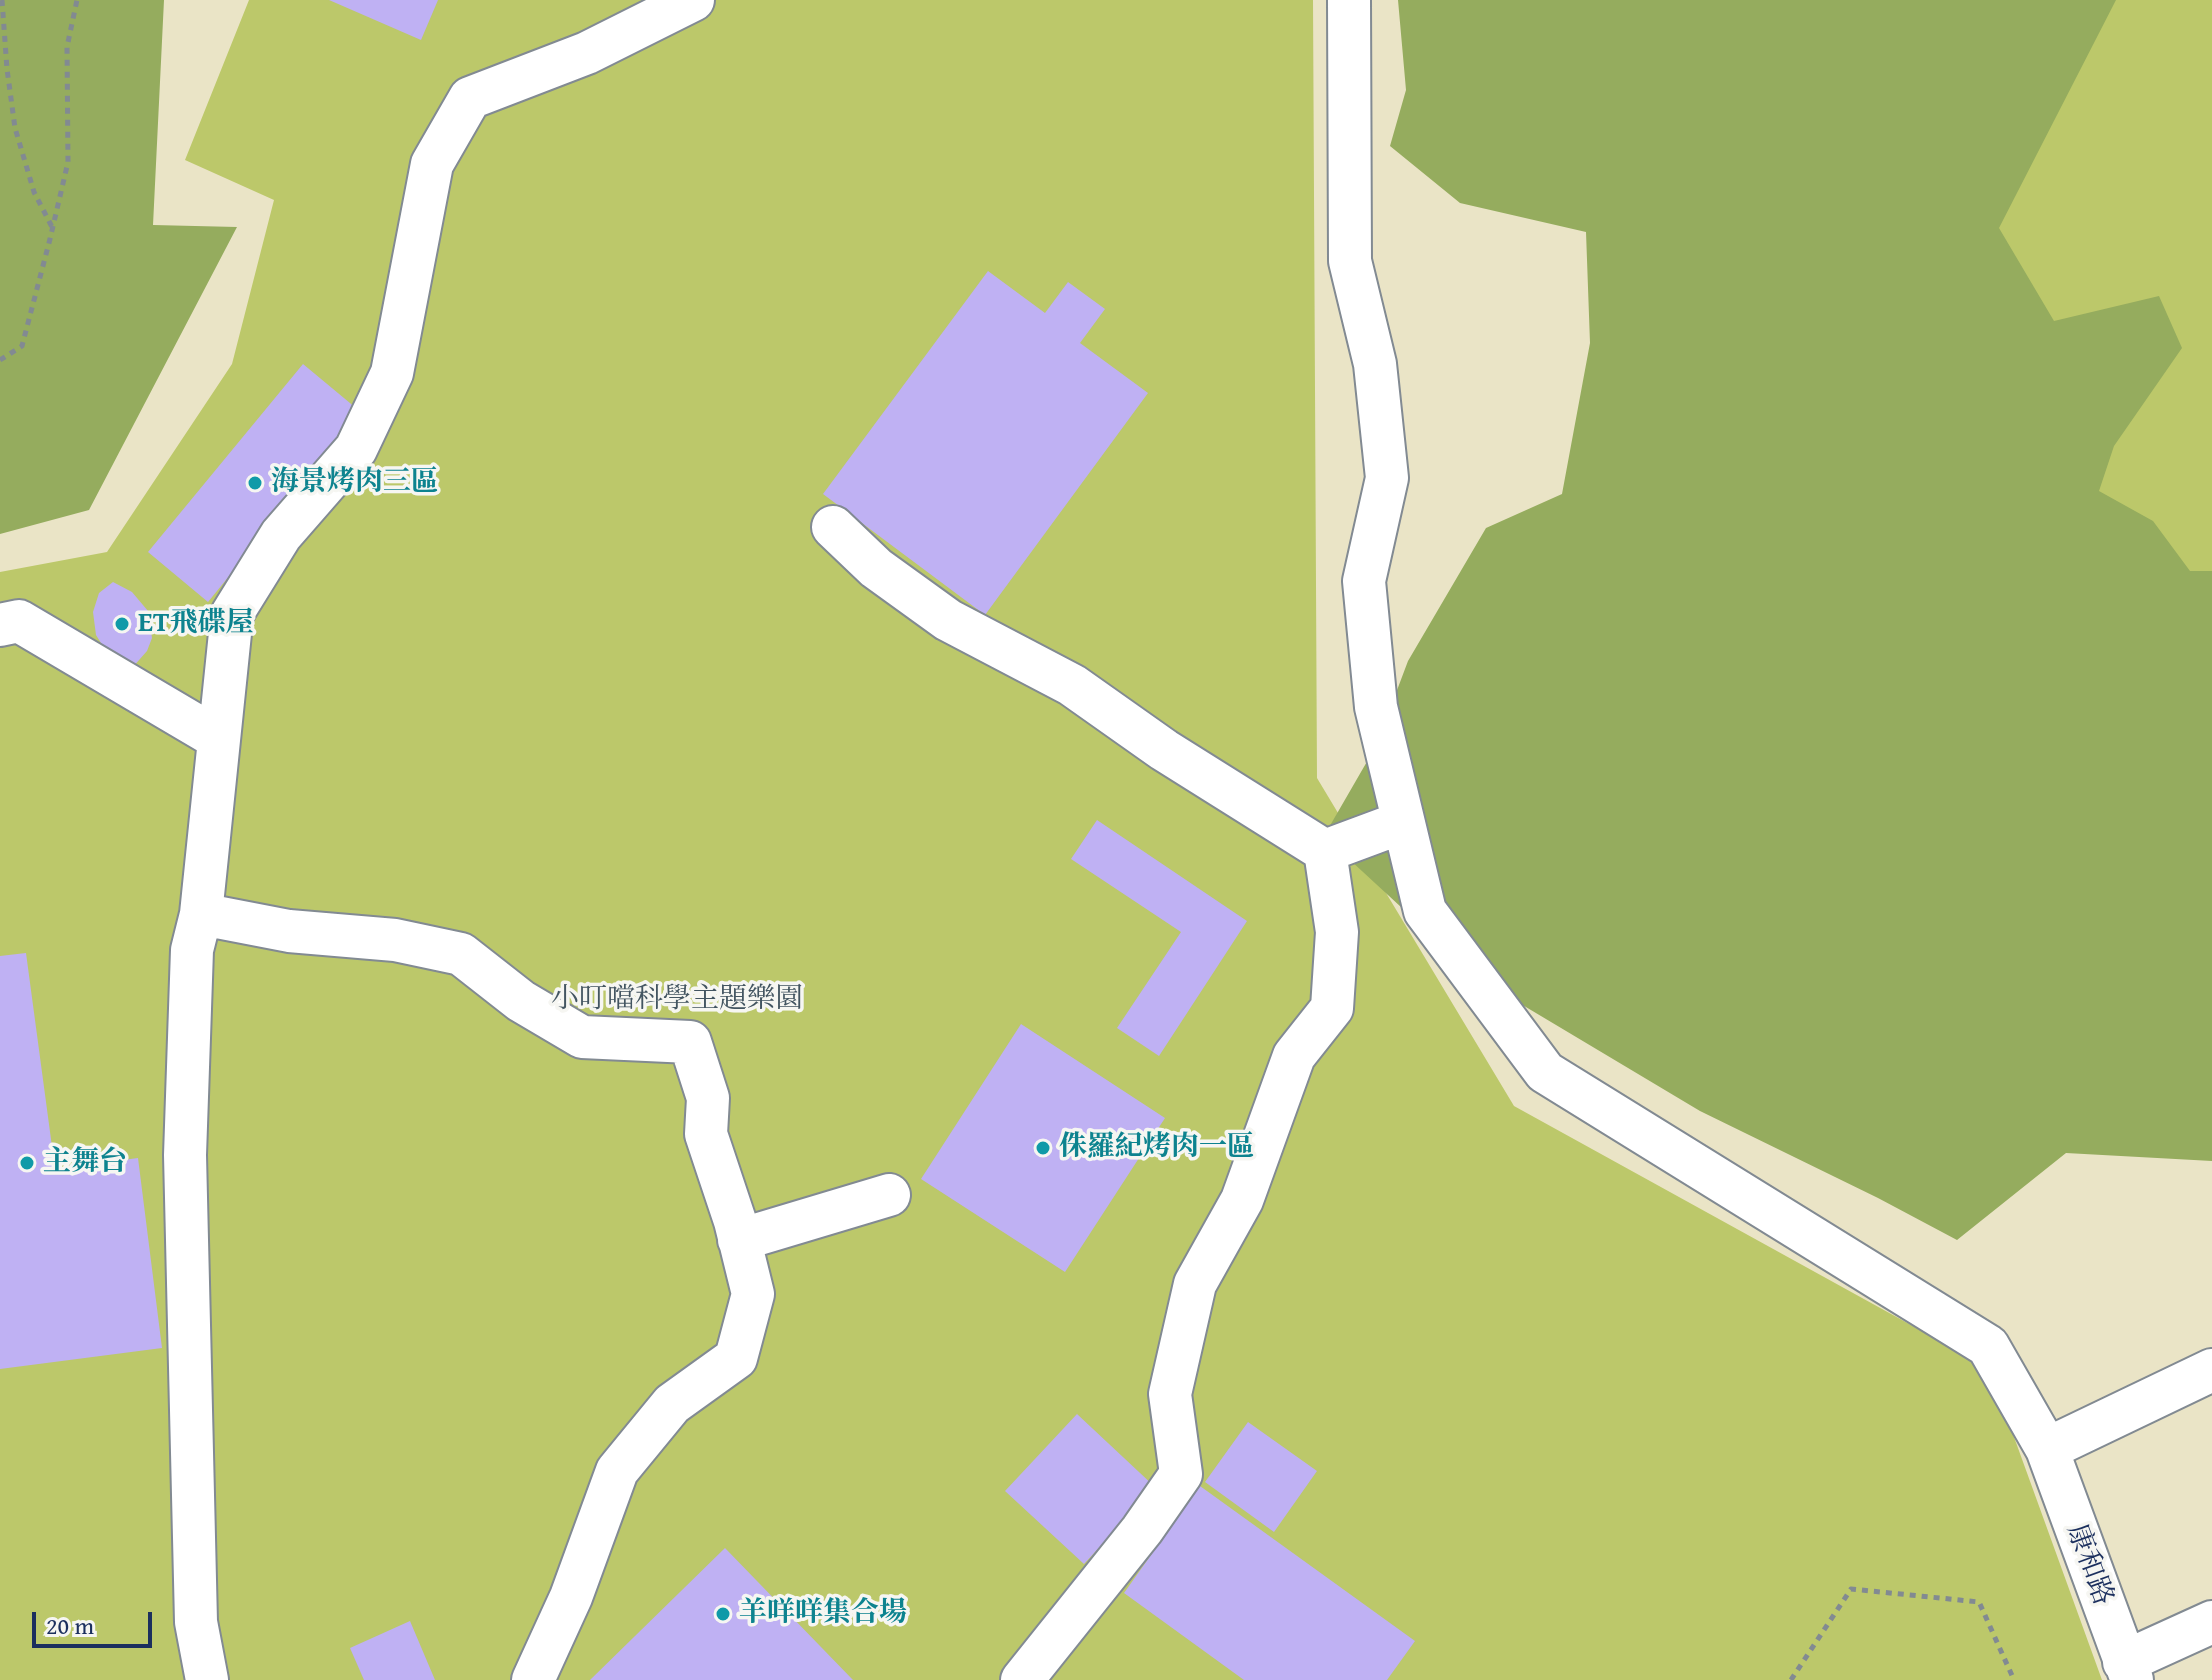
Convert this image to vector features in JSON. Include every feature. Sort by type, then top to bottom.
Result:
[{"type":"street","points":[[207,1680],[196,1622],[185,1155],[192,950],[201,914],[232,614],[281,535],[356,449],[392,373],[432,164],[470,98],[587,53],[693,0]]},
{"type":"street","name":"康和路","points":[[1349,0],[1350,261],[1375,364],[1387,478],[1364,581],[1376,707],[1425,911],[1545,1072],[1988,1346],[2047,1449],[2128,1671]]},
{"type":"street","points":[[833,527],[876,568],[948,620],[1072,685],[1164,750],[1325,851],[1337,932],[1332,1008],[1294,1056],[1242,1200],[1195,1284],[1170,1394],[1181,1474],[1142,1530],[1022,1680]]},
{"type":"street","points":[[0,625],[19,621],[219,739]]},
{"type":"street","points":[[1325,851],[1403,822]]},
{"type":"street","points":[[201,914],[289,931],[395,940],[461,954],[521,1001],[582,1037],[690,1042],[708,1098],[706,1134],[753,1294],[736,1358],[672,1404],[617,1471],[571,1597],[533,1680]]},
{"type":"street","points":[[739,1240],[889,1195]]},
{"type":"street","points":[[2047,1449],[2212,1370]]},
{"type":"street","points":[[2128,1671],[2212,1622]]},
{"type":"path","points":[[2,0],[15,128],[34,192],[53,229]]},
{"type":"path","points":[[0,360],[22,346],[68,162],[67,47],[77,0]]},
{"type":"path","points":[[1791,1680],[1851,1589],[1979,1602],[2014,1680]]},
{"type":"green space","points":[[0,0],[164,0],[153,225],[237,227],[89,510],[0,534]]},
{"type":"green space","name":"小叮噹科學主題樂園","points":[[249,0],[1313,0],[1317,778],[1514,1106],[1989,1368],[2102,1680],[0,1680],[0,572],[107,552],[232,364],[274,200],[185,160]]},
{"type":"green space","points":[[1398,0],[2116,0],[1999,228],[2054,321],[2159,296],[2182,348],[2114,446],[2099,491],[2153,521],[2190,571],[2212,571],[2212,1161],[2066,1153],[1957,1240],[1700,1111],[1479,979],[1324,836],[1376,746],[1408,661],[1486,528],[1562,494],[1590,343],[1586,232],[1460,203],[1390,146],[1406,90]]},
{"type":"green space","points":[[2018,0],[2212,0],[2212,1156],[1960,175]]},
{"type":"building","points":[[329,0],[438,0],[421,40]]},
{"type":"building","points":[[988,271],[1045,313],[1068,282],[1105,309],[1080,343],[1148,393],[985,615],[823,494]]},
{"type":"building","name":"海景烤肉三區","points":[[303,364],[362,413],[208,602],[148,552]]},
{"type":"building","name":"ET飛碟屋","points":[[113,582],[132,592],[148,611],[152,638],[147,651],[132,668],[114,664],[96,635],[93,612],[99,593]]},
{"type":"building","points":[[1097,820],[1247,921],[1159,1056],[1117,1028],[1181,932],[1071,859]]},
{"type":"building","name":"主舞台","points":[[26,953],[55,1169],[138,1158],[162,1348],[0,1369],[0,956]]},
{"type":"building","name":"侏羅紀烤肉一區","points":[[1021,1024],[1165,1118],[1065,1272],[921,1179]]},
{"type":"building","points":[[1077,1414],[1155,1487],[1084,1564],[1005,1491]]},
{"type":"building","points":[[1248,1422],[1317,1471],[1274,1532],[1205,1482]]},
{"type":"building","points":[[1200,1486],[1415,1641],[1387,1680],[1244,1680],[1124,1593]]},
{"type":"building","name":"羊咩咩集合場","points":[[725,1548],[853,1680],[590,1680]]},
{"type":"building","points":[[410,1621],[435,1680],[364,1680],[350,1648]]},
{"type":"place","name":"海景烤肉三區","points":[[255,483]]},
{"type":"place","name":"ET飛碟屋","points":[[122,624]]},
{"type":"place","name":"侏羅紀烤肉一區","points":[[1043,1148]]},
{"type":"place","name":"主舞台","points":[[27,1163]]},
{"type":"place","name":"羊咩咩集合場","points":[[723,1614]]}]
